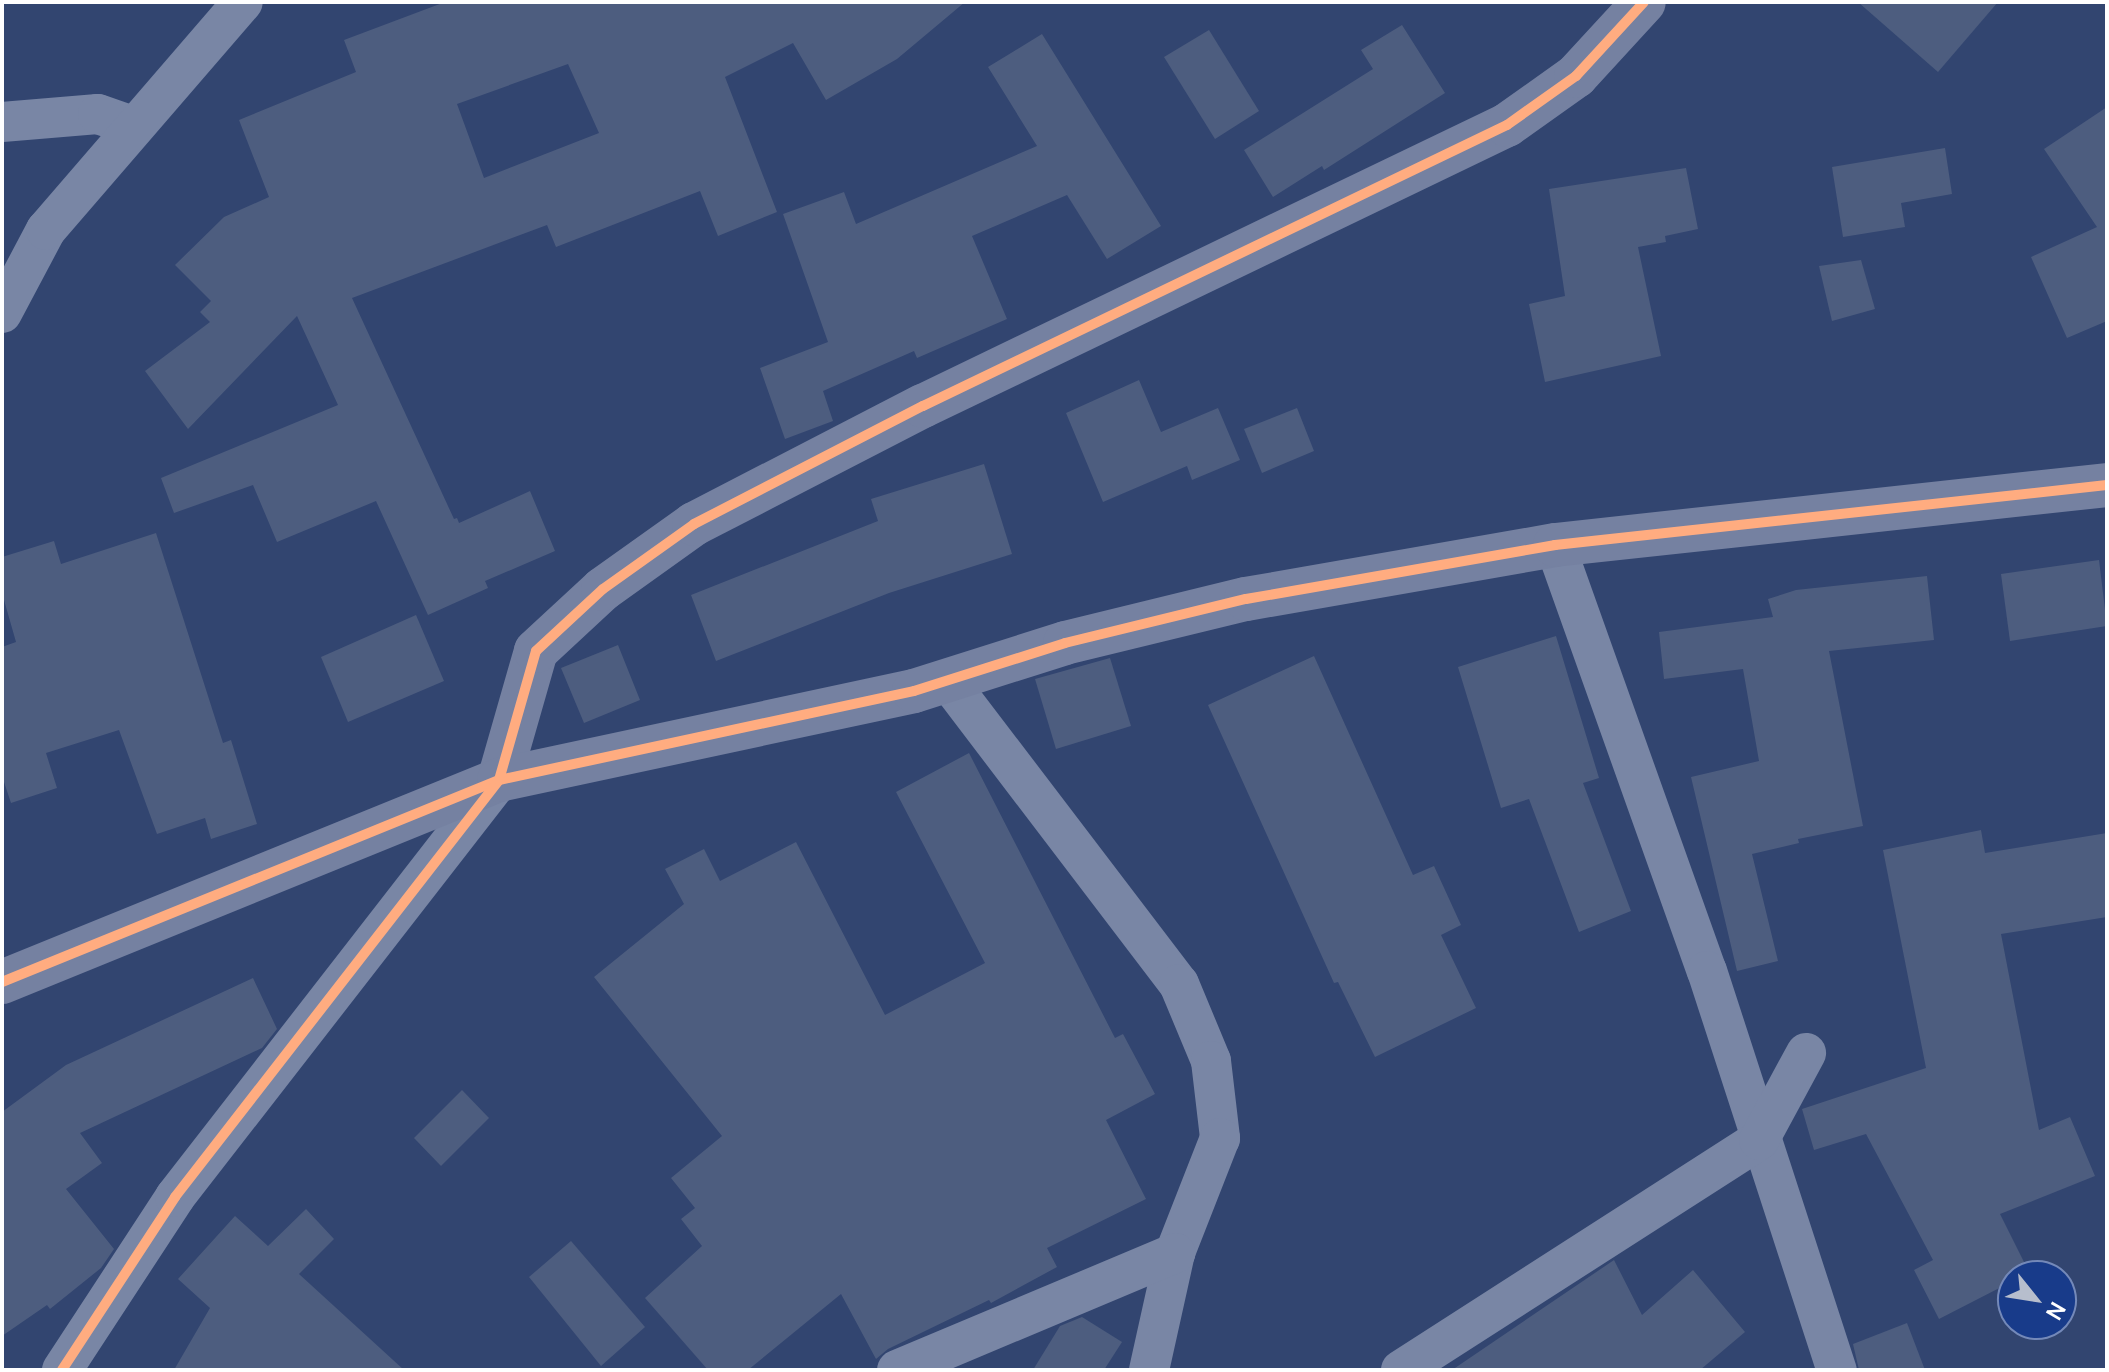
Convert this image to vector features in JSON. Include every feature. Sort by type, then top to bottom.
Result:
[{"type":"street","points":[[2,313],[46,230],[133,126],[191,66],[243,2]]},
{"type":"street","points":[[62,1370],[175,1197],[499,780],[536,651],[603,589],[694,524],[923,406],[1507,125],[1576,76],[1644,2]]},
{"type":"street","points":[[2,122],[98,114],[133,126]]},
{"type":"street","points":[[2,982],[499,780],[948,681],[1065,643],[1246,599],[1555,545],[2107,485]]},
{"type":"street","points":[[1555,545],[1707,971],[1759,1140],[1837,1370]]},
{"type":"street","points":[[948,681],[1179,984],[1211,1061],[1220,1138],[1175,1253],[1149,1370]]},
{"type":"street","points":[[1401,1370],[1759,1140],[1806,1053]]},
{"type":"street","points":[[897,1370],[1175,1253]]},
{"type":"building","points":[[445,2],[965,2],[897,59],[826,100],[793,43],[725,77],[777,212],[718,236],[700,191],[556,247],[547,225],[352,298],[454,519],[457,518],[459,523],[530,491],[555,551],[485,581],[488,588],[428,615],[376,501],[277,542],[253,485],[174,513],[161,478],[338,405],[297,316],[188,429],[145,371],[210,322],[200,312],[211,301],[175,265],[224,217],[269,197],[239,120],[356,72],[344,40]],"holes":[[[568,64],[599,133],[484,178],[457,104]]]},
{"type":"building","points":[[1858,2],[1998,2],[1938,72]]},
{"type":"building","points":[[1402,25],[1445,93],[1324,170],[1322,166],[1273,197],[1244,150],[1373,69],[1361,50]]},
{"type":"building","points":[[1209,30],[1259,111],[1215,139],[1164,57]]},
{"type":"building","points":[[1042,34],[1161,226],[1107,259],[1067,195],[972,236],[1007,319],[917,358],[914,351],[823,391],[833,421],[785,439],[760,368],[828,342],[783,214],[844,192],[856,224],[1037,146],[988,67]]},
{"type":"building","points":[[2107,107],[2107,321],[2067,338],[2031,257],[2097,227],[2044,149]]},
{"type":"building","points":[[1945,148],[1952,194],[1901,203],[1905,227],[1843,237],[1832,167]]},
{"type":"building","points":[[1686,168],[1698,229],[1665,236],[1666,242],[1638,247],[1661,356],[1545,382],[1529,304],[1565,296],[1549,189]]},
{"type":"building","points":[[1861,260],[1875,309],[1832,321],[1819,266]]},
{"type":"building","points":[[1139,380],[1161,432],[1218,408],[1240,460],[1192,480],[1187,466],[1103,502],[1066,413]]},
{"type":"building","points":[[1297,408],[1314,451],[1262,473],[1244,429]]},
{"type":"building","points":[[984,464],[1012,554],[889,593],[716,661],[691,595],[878,521],[871,499]]},
{"type":"building","points":[[156,533],[223,743],[231,740],[257,824],[211,839],[205,818],[157,834],[119,730],[46,753],[57,788],[11,803],[2,776],[2,647],[16,642],[2,593],[2,557],[54,541],[61,564]]},
{"type":"building","points":[[2099,560],[2107,626],[2010,641],[2001,574]]},
{"type":"building","points":[[1927,576],[1934,640],[1829,651],[1863,826],[1798,839],[1799,843],[1752,854],[1778,961],[1737,971],[1691,777],[1759,761],[1743,669],[1664,679],[1659,632],[1773,617],[1768,599],[1796,590]]},
{"type":"building","points":[[416,615],[444,681],[348,722],[321,657]]},
{"type":"building","points":[[1556,636],[1599,778],[1583,783],[1631,911],[1579,932],[1529,799],[1501,808],[1458,667]]},
{"type":"building","points":[[618,645],[640,700],[584,723],[561,668]]},
{"type":"building","points":[[1314,656],[1413,875],[1434,866],[1461,925],[1441,935],[1476,1008],[1375,1057],[1338,982],[1334,983],[1208,705]]},
{"type":"building","points":[[1110,658],[1131,726],[1056,749],[1035,679]]},
{"type":"building","points":[[969,753],[1115,1038],[1123,1034],[1155,1094],[1106,1120],[1146,1199],[1047,1248],[1057,1267],[991,1303],[989,1300],[888,1349],[876,1359],[841,1294],[748,1370],[708,1370],[645,1298],[702,1246],[681,1219],[695,1208],[671,1178],[722,1136],[594,977],[684,904],[665,869],[704,849],[720,881],[796,842],[885,1015],[985,963],[896,792]]},
{"type":"building","points":[[1981,830],[1985,853],[2107,833],[2107,917],[2001,934],[2039,1130],[2070,1117],[2095,1176],[2000,1214],[2023,1260],[1997,1260],[1997,1289],[1939,1319],[1914,1270],[1933,1260],[1866,1134],[1814,1150],[1802,1109],[1926,1068],[1883,850]]},
{"type":"building","points":[[253,978],[277,1029],[262,1048],[80,1133],[102,1163],[66,1189],[114,1249],[101,1268],[50,1309],[47,1305],[2,1336],[2,1112],[66,1065]]},
{"type":"building","points":[[462,1090],[489,1118],[441,1166],[414,1138]]},
{"type":"building","points":[[306,1209],[334,1239],[299,1274],[404,1370],[174,1370],[210,1308],[178,1279],[235,1216],[268,1246]]},
{"type":"building","points":[[571,1241],[645,1327],[601,1366],[529,1277]]},
{"type":"building","points":[[1614,1260],[1642,1315],[1693,1270],[1745,1332],[1700,1370],[1452,1370]]},
{"type":"building","points":[[1082,1317],[1122,1342],[1104,1370],[1033,1370],[1060,1326]]},
{"type":"building","points":[[1907,1323],[1925,1370],[1859,1370],[1853,1344]]},
{"type":"cycle path","points":[[62,1370],[175,1197],[499,780],[536,651],[603,589],[694,524],[923,406],[1507,125],[1576,76],[1644,2]]},
{"type":"cycle path","points":[[2,982],[499,780],[914,691],[1065,643],[1246,599],[1555,545],[2107,485]]}]
